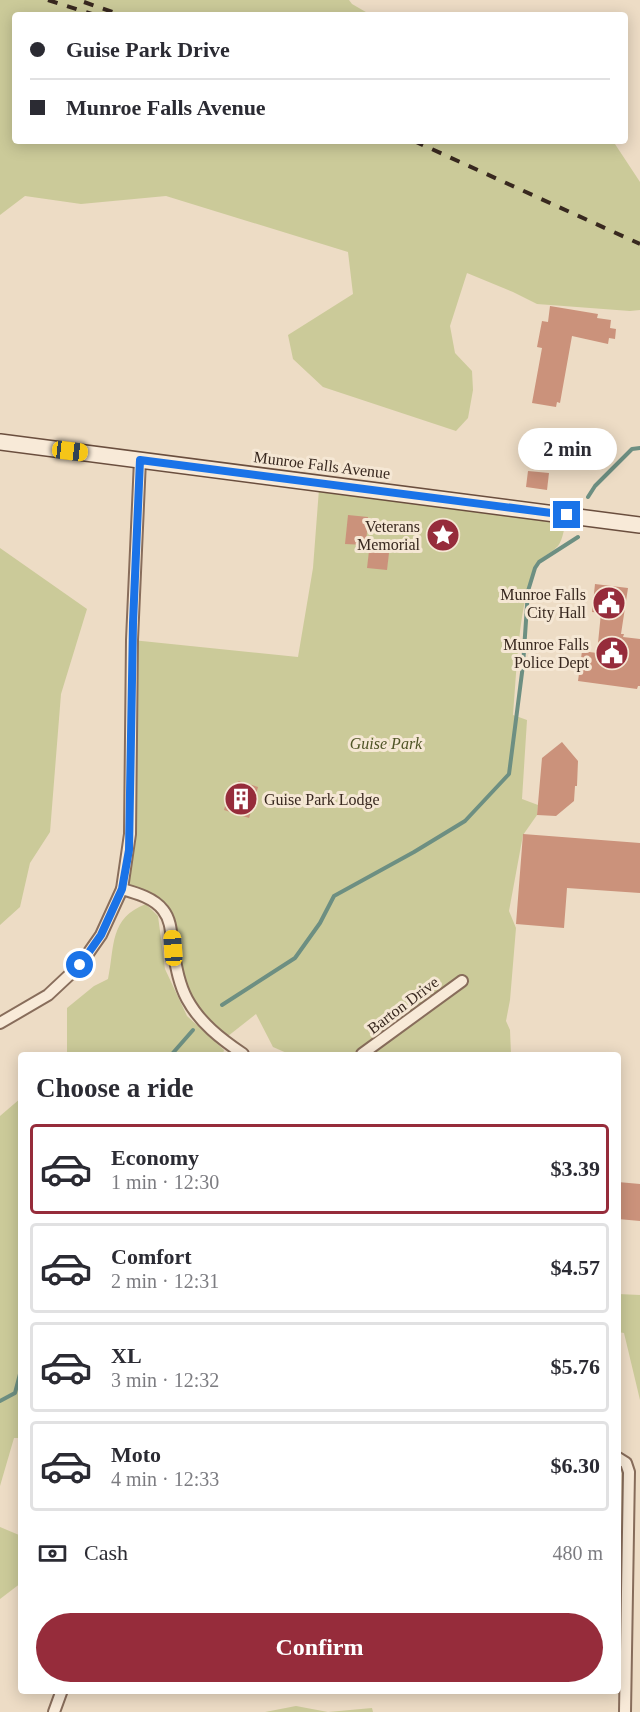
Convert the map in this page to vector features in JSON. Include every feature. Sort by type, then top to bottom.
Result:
[{"type":"street","name":"Munroe Falls Avenue","points":[[0,442],[640,525]]},
{"type":"street","points":[[0,1023],[48,995],[80,965],[101,935],[122,889],[130,834],[132,640],[140,460]]},
{"type":"street","points":[[122,889],[148,898],[164,911],[171,927],[179,978],[188,999],[212,1031],[240,1052]]},
{"type":"street","name":"Barton Drive","points":[[365,1052],[462,981]]},
{"type":"street","points":[[621,1460],[626,1463],[629,1472],[625,1712]]},
{"type":"street","points":[[627,1634],[640,1634]]},
{"type":"street","points":[[54,1712],[61,1694]]},
{"type":"green space","points":[[0,0],[349,0],[366,12],[12,12],[12,144],[615,144],[640,182],[640,310],[537,304],[467,273],[450,326],[455,353],[472,371],[473,390],[468,418],[456,431],[323,387],[293,359],[288,335],[353,294],[348,252],[166,196],[81,204],[25,196],[0,215]]},
{"type":"green space","name":"Guise Park","points":[[319,489],[567,515],[560,543],[534,568],[519,640],[513,715],[527,720],[522,799],[538,805],[537,815],[523,835],[509,911],[516,928],[506,1021],[510,1030],[511,1052],[284,1052],[273,1047],[256,1014],[223,1040],[193,1007],[164,911],[122,889],[129,850],[132,640],[298,657],[313,568]]},
{"type":"green space","points":[[0,548],[87,609],[61,694],[50,832],[30,863],[20,907],[0,925]]},
{"type":"green space","points":[[146,904],[158,916],[165,969],[187,1016],[224,1052],[67,1052],[67,1008],[94,986],[108,979],[116,934],[125,917]]},
{"type":"green space","points":[[18,1101],[18,1438],[14,1438],[0,1486],[0,1116]]},
{"type":"green space","points":[[621,1294],[640,1295],[640,1400],[624,1333],[621,1332]]},
{"type":"green space","points":[[0,1527],[18,1535],[18,1585],[0,1599]]},
{"type":"green space","points":[[296,1706],[328,1712],[265,1712]]},
{"type":"green space","points":[[372,1708],[373,1712],[328,1712]]},
{"type":"building","points":[[550,306],[598,314],[597,318],[611,320],[610,328],[616,329],[615,339],[609,338],[608,344],[572,336],[560,403],[557,402],[556,407],[532,403],[542,348],[537,347],[542,321],[548,322]]},
{"type":"building","points":[[528,471],[549,473],[547,490],[526,487]]},
{"type":"building","points":[[348,515],[368,517],[366,545],[345,544]]},
{"type":"building","points":[[369,551],[389,553],[387,570],[367,568]]},
{"type":"building","points":[[595,584],[628,588],[621,634],[624,634],[623,637],[640,639],[640,686],[637,689],[578,681],[582,651],[597,653],[601,613],[592,612]]},
{"type":"building","points":[[562,742],[578,761],[574,801],[556,816],[537,815],[542,758]]},
{"type":"building","name":"Guise Park Lodge","points":[[239,781],[258,787],[249,818],[224,810],[231,786]]},
{"type":"building","points":[[523,834],[640,843],[640,893],[567,888],[564,928],[516,924]]},
{"type":"building","points":[[621,1182],[640,1184],[640,1221],[621,1219]]},
{"type":"waterway","points":[[588,497],[595,486],[632,449],[640,448]]},
{"type":"waterway","points":[[222,1005],[295,958],[320,923],[334,896],[465,821],[509,774],[523,665],[528,591],[539,562],[578,537]]},
{"type":"waterway","points":[[174,1052],[193,1030]]},
{"type":"waterway","points":[[0,1401],[15,1393],[18,1382]]},
{"type":"railway","points":[[48,0],[86,12]]},
{"type":"railway","points":[[84,2],[112,12]]},
{"type":"railway","points":[[421,144],[640,244]]},
{"type":"place","name":"Veterans Memorial","points":[[443,535]]},
{"type":"place","name":"Munroe Falls City Hall","points":[[609,603]]},
{"type":"place","name":"Munroe Falls Police Dept","points":[[612,653]]},
{"type":"place","name":"Guise Park Lodge","points":[[241,799]]},
{"type":"route","points":[[80,965],[101,935],[122,889],[129,850],[133,623],[140,460],[567,515]]}]
